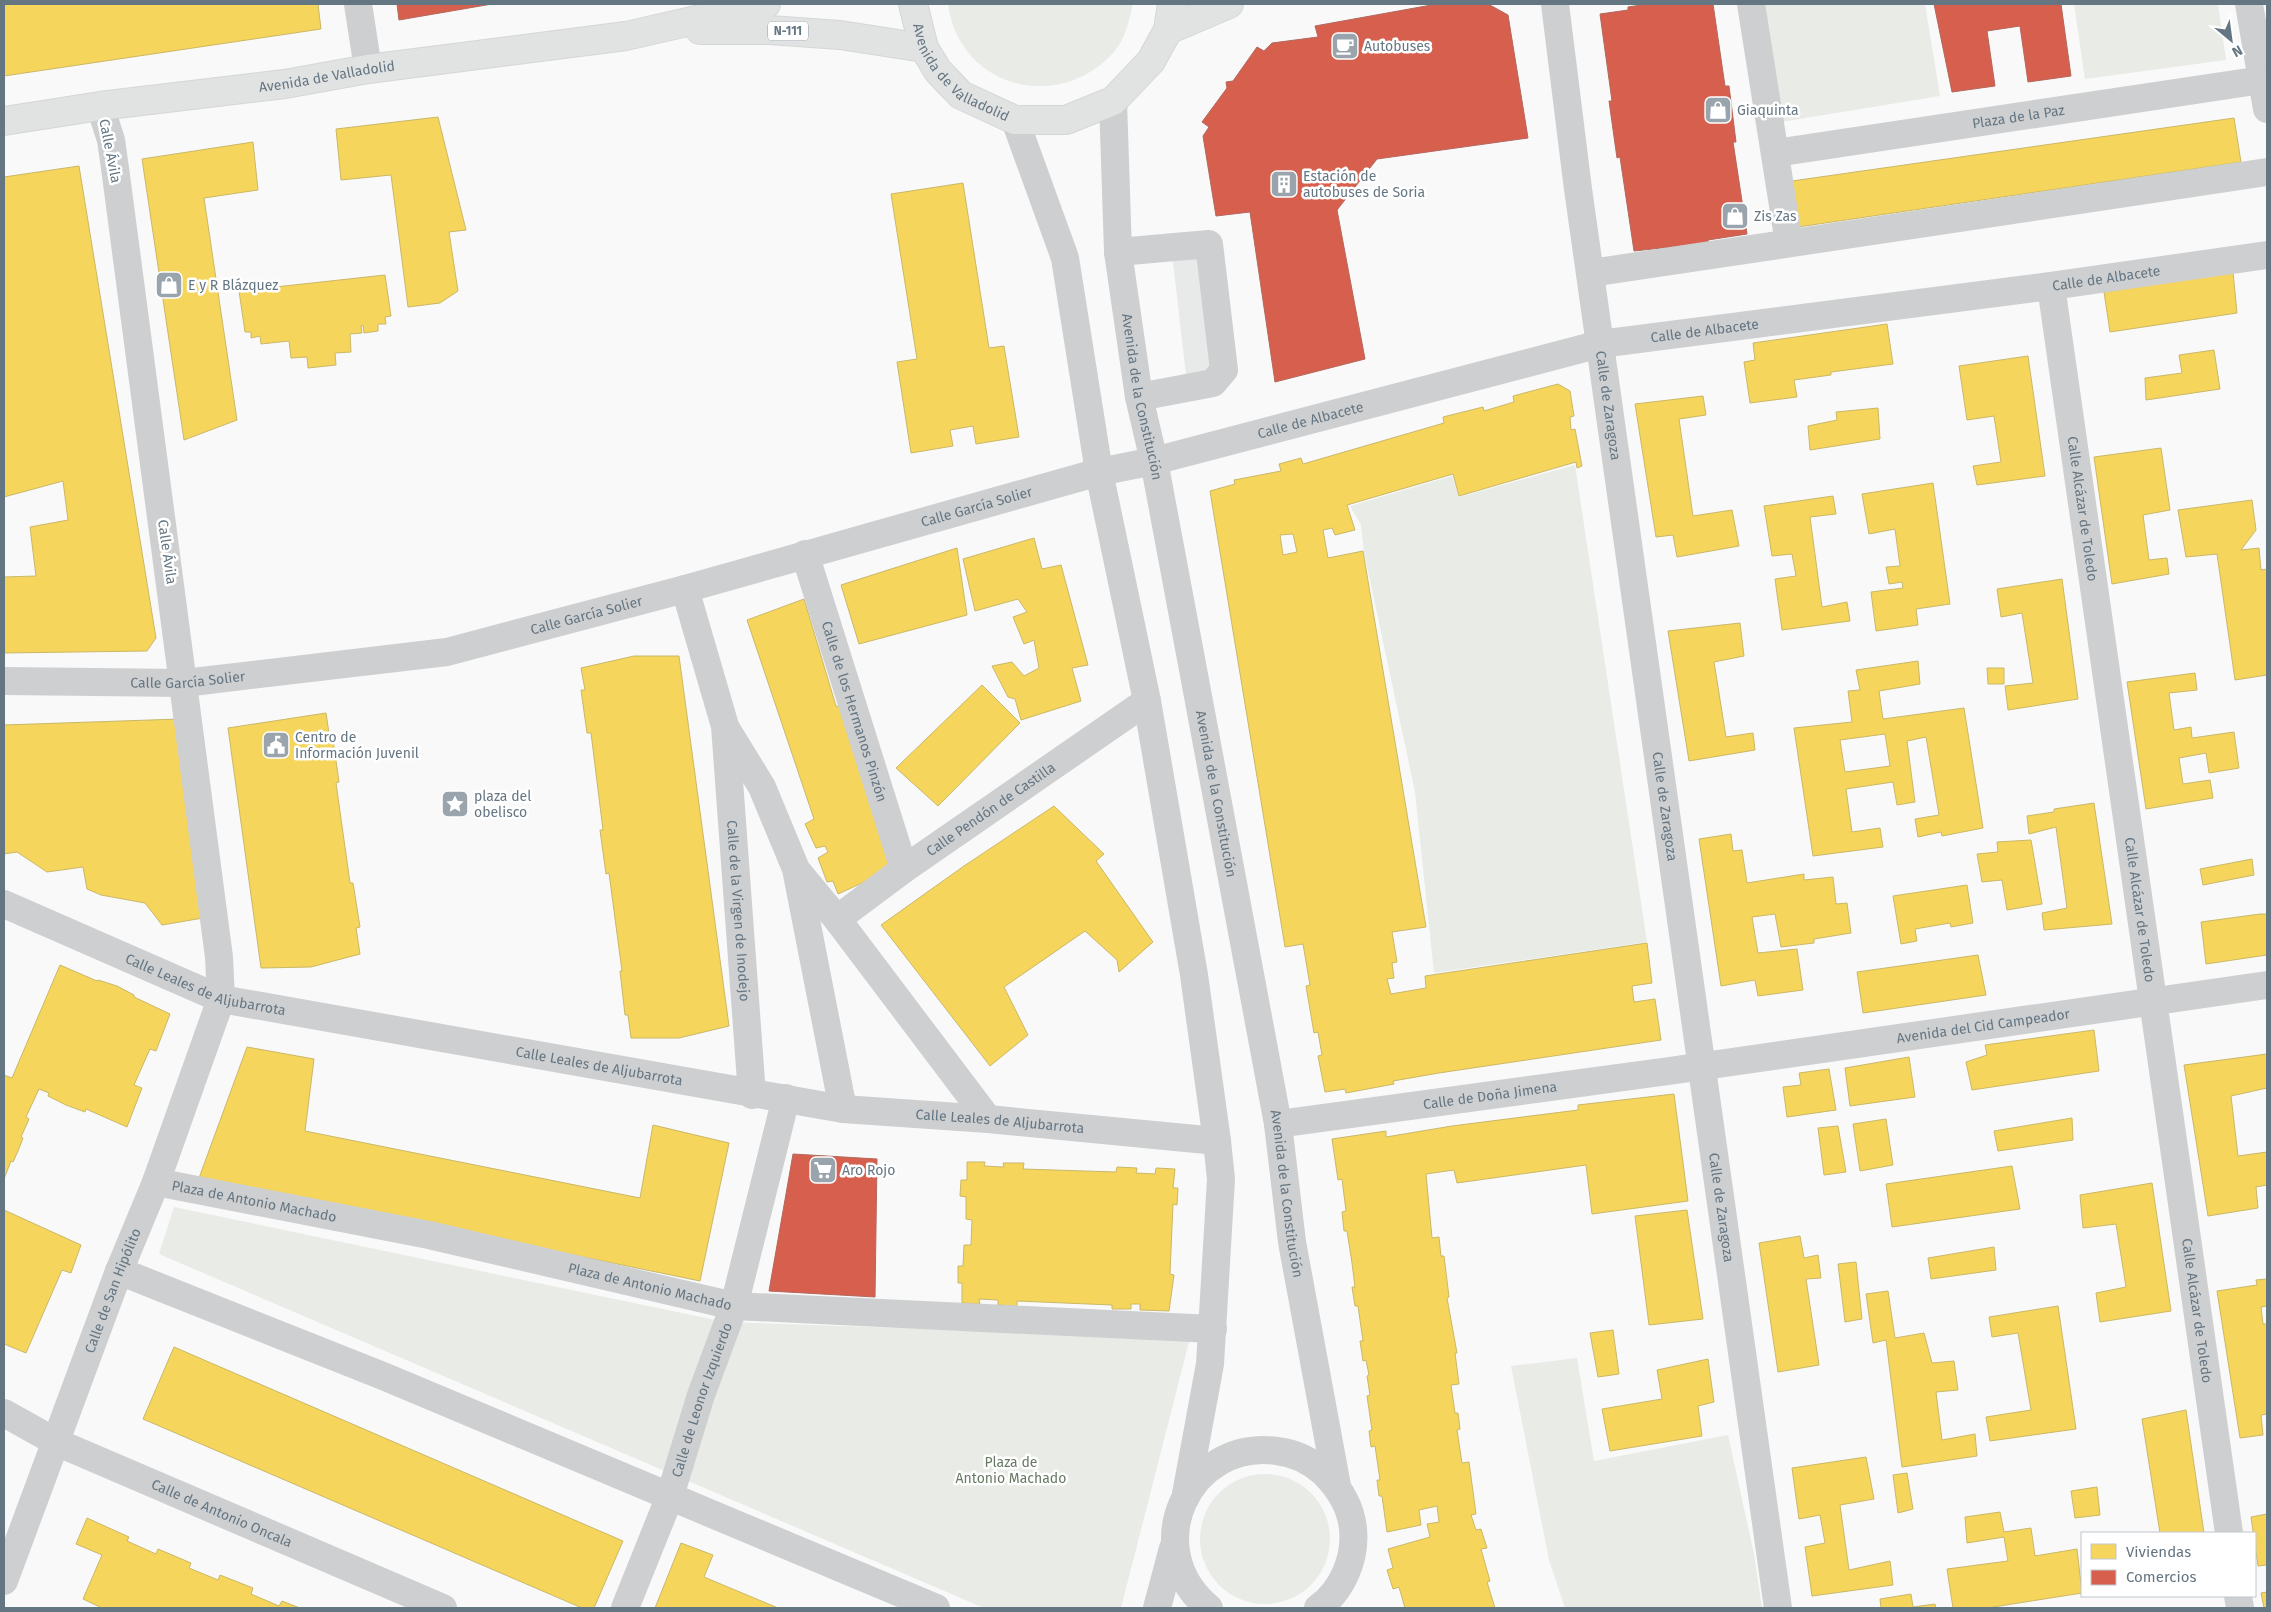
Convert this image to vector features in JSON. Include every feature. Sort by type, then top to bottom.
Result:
[{"type":"main road","points":[[651,30],[694,4]]},
{"type":"main road","name":"N-111","points":[[651,30],[766,4]]},
{"type":"main road","name":"Avenida de Valladolid","points":[[913,4],[924,48],[938,71],[961,95],[1015,120],[1066,120],[1113,101],[1151,62],[1170,17],[1229,4]]},
{"type":"main road","name":"Avenida de Valladolid","points":[[4,121],[100,106],[285,84],[368,69],[626,36],[651,30]]},
{"type":"main road","name":"N-111","points":[[651,30],[769,30],[840,35],[924,48]]},
{"type":"street","points":[[358,4],[368,69]]},
{"type":"street","name":"Calle de Zaragoza","points":[[1555,4],[1600,344],[1778,1608]]},
{"type":"street","points":[[1751,4],[1789,243]]},
{"type":"street","points":[[2250,4],[2267,109]]},
{"type":"street","name":"Plaza de la Paz","points":[[1774,153],[2262,80]]},
{"type":"street","name":"Avenida de la Constitución","points":[[1113,101],[1118,252],[1139,397],[1154,461],[1278,1124],[1292,1242],[1336,1486]]},
{"type":"street","name":"Calle Ávila","points":[[100,106],[111,140],[115,168],[184,682],[219,957],[221,1000]]},
{"type":"street","points":[[1015,120],[1065,258],[1099,472],[1147,701],[1194,975],[1221,1179],[1210,1364],[1186,1494],[1176,1516],[1174,1544],[1158,1608]]},
{"type":"street","points":[[1591,273],[2267,172]]},
{"type":"street","points":[[1118,252],[1209,244],[1224,370],[1213,383],[1139,397]]},
{"type":"street","name":"Calle de Albacete","points":[[1154,461],[1600,344],[2051,286],[2267,255]]},
{"type":"street","name":"Calle Alcázar de Toledo","points":[[2051,286],[2229,1532]]},
{"type":"street","name":"Calle García Solier","points":[[4,681],[184,682],[447,652],[685,589],[1099,472],[1154,461]]},
{"type":"street","name":"Calle de los Hermanos Pinzón","points":[[805,554],[904,869]]},
{"type":"street","name":"Calle de la Virgen de Inodejo","points":[[685,589],[725,726],[752,1095]]},
{"type":"street","name":"Calle Pendón de Castilla","points":[[837,919],[904,869],[1147,701]]},
{"type":"street","name":"Calle de la Virgen de Inodejo","points":[[725,726],[762,787],[796,869],[843,1109]]},
{"type":"street","name":"Calle de la Virgen de Inodejo","points":[[796,869],[837,919],[988,1119]]},
{"type":"street","name":"Calle Leales de Aljubarrota","points":[[5,909],[221,1000],[752,1095],[786,1098],[843,1109],[988,1119],[1217,1141]]},
{"type":"street","name":"Avenida del Cid Campeador","points":[[1701,1066],[2267,985]]},
{"type":"street","name":"Calle de San Hipólito","points":[[4,1581],[119,1271],[156,1182],[221,1000]]},
{"type":"street","name":"Calle de Doña Jimena","points":[[1278,1124],[1701,1066]]},
{"type":"street","name":"Calle de Leonor Izquierdo","points":[[624,1608],[670,1496],[701,1394],[734,1306],[786,1098]]},
{"type":"street","name":"Plaza de Antonio Machado","points":[[156,1182],[429,1235],[734,1306],[1213,1329]]},
{"type":"street","points":[[119,1271],[382,1376],[936,1608]]},
{"type":"street","name":"Calle de Antonio Oncala","points":[[4,1413],[56,1442],[443,1608]]},
{"type":"street","points":[[1186,1494],[1205,1472],[1230,1455],[1259,1449],[1288,1452],[1315,1465],[1336,1486],[1347,1506],[1353,1528],[1353,1552],[1344,1579],[1327,1602],[1318,1608]]},
{"type":"street","points":[[1174,1544],[1180,1573],[1196,1598],[1209,1608]]},
{"type":"street","points":[[1344,1579],[1348,1608]]},
{"type":"shaded area","points":[[1216,250],[1230,370],[1186,375],[1172,254]]},
{"type":"green space","points":[[948,4],[1133,4],[1124,36],[1113,53],[1090,72],[1065,83],[1039,86],[1014,82],[990,72],[971,55],[956,32]]},
{"type":"green space","points":[[1762,4],[1925,4],[1940,96],[1781,122]]},
{"type":"green space","points":[[2074,4],[2218,4],[2226,60],[2085,79]]},
{"type":"green space","points":[[1575,465],[1647,942],[1434,973],[1415,792],[1364,552],[1361,525],[1350,506],[1452,476],[1459,497]]},
{"type":"green space","name":"Plaza de Antonio Machado","points":[[174,1207],[725,1322],[1190,1338],[1121,1608],[984,1608],[159,1254]]},
{"type":"green space","points":[[1577,1358],[1594,1461],[1728,1435],[1754,1554],[1762,1608],[1565,1608],[1549,1560],[1511,1366]]},
{"type":"green space","points":[[1265,1474],[1278,1475],[1290,1479],[1311,1493],[1325,1514],[1329,1526],[1329,1552],[1325,1564],[1311,1585],[1290,1599],[1278,1603],[1265,1604],[1252,1603],[1240,1599],[1219,1585],[1205,1564],[1201,1552],[1200,1539],[1201,1526],[1205,1514],[1219,1493],[1240,1479],[1252,1475]]},
{"type":"building: Viviendas","points":[[4,4],[318,4],[321,29],[4,76]]},
{"type":"building: Viviendas","points":[[438,117],[466,230],[449,232],[458,291],[440,303],[408,307],[391,175],[341,180],[336,129]]},
{"type":"building: Viviendas","points":[[2234,118],[2241,162],[1791,228],[1785,182]]},
{"type":"building: Viviendas","points":[[253,142],[258,190],[204,198],[237,420],[184,440],[142,159]]},
{"type":"building: Viviendas","points":[[79,166],[156,638],[147,651],[4,653],[4,577],[36,576],[30,527],[68,520],[63,481],[4,497],[4,177]]},
{"type":"building: Viviendas","points":[[963,183],[989,348],[1004,346],[1019,437],[976,444],[973,426],[950,430],[953,446],[911,453],[897,362],[917,359],[891,194]]},
{"type":"building: Viviendas","points":[[2233,272],[2237,313],[2110,332],[2104,292]]},
{"type":"building: Viviendas","points":[[385,275],[391,316],[385,317],[386,324],[378,324],[378,331],[364,333],[363,325],[361,326],[362,333],[350,334],[351,352],[335,353],[336,365],[308,368],[307,357],[291,358],[289,341],[261,344],[260,336],[251,338],[251,332],[245,332],[239,291]]},
{"type":"building: Viviendas","points":[[1887,324],[1893,364],[1831,372],[1831,375],[1794,380],[1797,397],[1750,403],[1744,362],[1755,360],[1753,343]]},
{"type":"building: Viviendas","points":[[2214,350],[2220,389],[2146,400],[2145,378],[2182,373],[2179,355]]},
{"type":"building: Viviendas","points":[[2028,356],[2045,476],[1977,485],[1973,466],[2001,462],[1994,416],[1967,420],[1959,366]]},
{"type":"building: Viviendas","points":[[1558,384],[1570,391],[1574,416],[1570,417],[1571,430],[1575,429],[1582,466],[1577,468],[1576,462],[1459,496],[1453,474],[1347,505],[1355,530],[1335,535],[1332,528],[1323,530],[1328,558],[1363,551],[1426,927],[1392,932],[1397,962],[1392,963],[1394,978],[1387,979],[1391,994],[1426,988],[1425,976],[1647,943],[1652,983],[1632,986],[1634,1002],[1655,999],[1661,1040],[1439,1073],[1393,1081],[1394,1084],[1346,1093],[1345,1089],[1325,1092],[1318,1056],[1322,1055],[1318,1032],[1314,1033],[1306,986],[1310,985],[1303,944],[1285,947],[1210,491],[1235,484],[1234,480],[1281,471],[1279,464],[1301,458],[1303,464],[1444,423],[1443,417],[1483,407],[1484,411],[1514,402],[1513,396]],"holes":[[[1293,534],[1297,552],[1283,555],[1280,535]]]},
{"type":"building: Viviendas","points":[[1703,396],[1706,415],[1679,419],[1693,516],[1732,510],[1739,546],[1677,557],[1673,535],[1656,537],[1635,404]]},
{"type":"building: Viviendas","points":[[1878,408],[1880,439],[1810,450],[1808,426],[1837,420],[1836,412]]},
{"type":"building: Viviendas","points":[[2161,448],[2170,510],[2143,515],[2149,560],[2167,558],[2169,574],[2112,584],[2094,457]]},
{"type":"building: Viviendas","points":[[1933,483],[1950,604],[1916,609],[1918,625],[1876,631],[1871,592],[1903,588],[1902,582],[1889,584],[1886,567],[1900,566],[1895,529],[1869,534],[1862,494]]},
{"type":"building: Viviendas","points":[[1833,496],[1836,514],[1810,517],[1822,607],[1847,602],[1850,621],[1782,630],[1775,579],[1796,576],[1792,554],[1772,556],[1764,506]]},
{"type":"building: Viviendas","points":[[2252,500],[2256,530],[2241,550],[2259,548],[2261,570],[2267,569],[2267,675],[2235,680],[2217,554],[2186,557],[2178,510]]},
{"type":"building: Viviendas","points":[[1034,538],[1042,569],[1061,565],[1088,665],[1072,668],[1081,701],[1021,720],[1015,699],[1008,697],[992,666],[1012,662],[1024,676],[1039,668],[1034,640],[1024,644],[1013,617],[1027,612],[1018,599],[975,611],[963,559]]},
{"type":"building: Viviendas","points":[[957,548],[967,615],[859,644],[841,585]]},
{"type":"building: Viviendas","points":[[2062,579],[2078,699],[2008,710],[2005,686],[2033,683],[2022,613],[2001,617],[1997,589]]},
{"type":"building: Viviendas","points":[[804,599],[836,706],[854,709],[897,867],[838,894],[833,881],[827,882],[818,858],[828,852],[825,846],[816,848],[805,824],[814,819],[747,620]]},
{"type":"building: Viviendas","points":[[1740,623],[1744,656],[1714,662],[1726,737],[1753,733],[1755,750],[1689,761],[1668,631]]},
{"type":"building: Viviendas","points":[[634,656],[679,656],[729,1026],[679,1038],[631,1038],[628,1015],[625,1015],[620,971],[622,971],[609,873],[606,874],[600,830],[603,830],[591,733],[587,733],[581,690],[585,690],[581,668]]},
{"type":"building: Viviendas","points":[[1918,661],[1920,684],[1879,691],[1883,719],[1964,708],[1983,828],[1942,836],[1941,832],[1918,837],[1915,819],[1939,815],[1926,737],[1907,741],[1915,802],[1897,805],[1893,782],[1846,789],[1852,832],[1880,828],[1883,847],[1813,856],[1794,728],[1852,722],[1848,691],[1860,690],[1856,670]],"holes":[[[1885,734],[1890,766],[1845,772],[1840,740]]]},
{"type":"building: Viviendas","points":[[1987,668],[2004,668],[2004,684],[1988,684]]},
{"type":"building: Viviendas","points":[[2195,673],[2197,690],[2169,693],[2174,730],[2191,727],[2192,738],[2234,732],[2239,768],[2209,773],[2206,753],[2179,758],[2183,784],[2210,780],[2213,798],[2146,809],[2127,682]]},
{"type":"building: Viviendas","points":[[982,685],[1020,723],[938,806],[896,768]]},
{"type":"building: Viviendas","points":[[326,713],[330,740],[333,739],[339,782],[336,783],[350,883],[353,883],[360,927],[356,928],[360,954],[311,967],[261,968],[228,728]]},
{"type":"building: Viviendas","points":[[179,719],[209,917],[162,925],[145,903],[101,895],[87,889],[83,867],[47,872],[17,852],[4,854],[4,725]]},
{"type":"building: Viviendas","points":[[2094,803],[2112,924],[2044,930],[2042,913],[2067,908],[2056,827],[2029,834],[2027,816],[2054,812],[2054,809]]},
{"type":"building: Viviendas","points":[[1054,806],[1104,854],[1096,861],[1153,942],[1119,972],[1117,960],[1085,931],[1004,987],[1028,1035],[990,1066],[881,925],[964,866]]},
{"type":"building: Viviendas","points":[[1731,834],[1733,851],[1742,850],[1747,883],[1804,874],[1804,880],[1833,877],[1836,904],[1847,903],[1851,933],[1814,939],[1814,943],[1781,947],[1775,914],[1752,917],[1758,953],[1797,949],[1803,990],[1758,996],[1755,980],[1721,986],[1699,839]]},
{"type":"building: Viviendas","points":[[2031,840],[2042,904],[2007,910],[2002,880],[1982,882],[1977,854],[1998,852],[1997,842]]},
{"type":"building: Viviendas","points":[[2252,859],[2254,875],[2203,885],[2200,869]]},
{"type":"building: Viviendas","points":[[1967,885],[1973,923],[1951,927],[1950,923],[1915,929],[1917,941],[1901,944],[1893,896]]},
{"type":"building: Viviendas","points":[[2267,914],[2267,955],[2206,964],[2201,922]]},
{"type":"building: Viviendas","points":[[1978,955],[1986,995],[1863,1013],[1857,972]]},
{"type":"building: Viviendas","points":[[60,965],[97,981],[117,986],[134,995],[134,997],[170,1014],[156,1051],[150,1049],[134,1085],[142,1088],[127,1127],[86,1109],[85,1112],[66,1105],[48,1096],[49,1093],[39,1089],[26,1117],[29,1119],[21,1137],[23,1138],[18,1151],[13,1162],[11,1161],[4,1179],[4,1075],[12,1078]]},
{"type":"building: Viviendas","points":[[2094,1030],[2099,1071],[1972,1090],[1966,1062],[1987,1055],[1985,1045]]},
{"type":"building: Viviendas","points":[[247,1047],[314,1059],[305,1131],[640,1198],[653,1125],[729,1143],[700,1281],[199,1178]]},
{"type":"building: Viviendas","points":[[2267,1054],[2267,1088],[2231,1096],[2238,1156],[2267,1152],[2267,1185],[2256,1187],[2258,1208],[2208,1216],[2184,1065]]},
{"type":"building: Viviendas","points":[[1909,1057],[1915,1097],[1850,1106],[1845,1068]]},
{"type":"building: Viviendas","points":[[1829,1069],[1836,1110],[1787,1117],[1783,1087],[1801,1085],[1799,1073]]},
{"type":"building: Viviendas","points":[[1674,1094],[1688,1201],[1592,1214],[1586,1165],[1457,1183],[1454,1170],[1426,1174],[1432,1238],[1439,1237],[1441,1256],[1444,1256],[1449,1297],[1447,1298],[1457,1353],[1455,1353],[1459,1384],[1451,1385],[1455,1413],[1458,1413],[1460,1429],[1457,1430],[1462,1463],[1469,1462],[1476,1514],[1471,1515],[1476,1530],[1481,1529],[1487,1548],[1481,1549],[1490,1581],[1487,1582],[1495,1608],[1405,1608],[1399,1587],[1393,1589],[1387,1570],[1393,1568],[1388,1549],[1430,1537],[1427,1524],[1439,1522],[1437,1506],[1419,1510],[1421,1525],[1387,1532],[1382,1496],[1379,1496],[1377,1480],[1380,1480],[1375,1446],[1371,1447],[1369,1431],[1372,1430],[1367,1396],[1370,1395],[1367,1376],[1369,1375],[1366,1360],[1363,1361],[1360,1341],[1363,1341],[1358,1306],[1355,1306],[1352,1287],[1355,1287],[1352,1263],[1347,1231],[1344,1231],[1342,1212],[1346,1211],[1342,1179],[1338,1180],[1332,1139],[1386,1131],[1386,1137],[1452,1126],[1578,1110],[1578,1105]]},
{"type":"building: Viviendas","points":[[2072,1118],[2073,1140],[1998,1151],[1994,1131]]},
{"type":"building: Viviendas","points":[[1886,1119],[1893,1165],[1860,1171],[1853,1124]]},
{"type":"building: Viviendas","points":[[1838,1126],[1846,1172],[1824,1175],[1818,1128]]},
{"type":"building: Viviendas","points":[[967,1162],[985,1162],[984,1166],[1004,1167],[1003,1163],[1024,1163],[1023,1169],[1116,1172],[1117,1167],[1137,1168],[1136,1173],[1155,1174],[1156,1168],[1175,1169],[1173,1188],[1178,1188],[1177,1205],[1173,1204],[1170,1274],[1174,1275],[1169,1311],[1140,1310],[1140,1304],[1131,1304],[1131,1309],[1112,1309],[1112,1305],[1017,1301],[1017,1306],[998,1305],[998,1300],[979,1299],[980,1304],[962,1303],[962,1283],[958,1283],[958,1266],[963,1266],[964,1245],[971,1245],[972,1220],[966,1219],[966,1197],[960,1196],[961,1180],[967,1180]]},
{"type":"building: Viviendas","points":[[2012,1166],[2020,1209],[1892,1227],[1886,1184]]},
{"type":"building: Viviendas","points":[[2152,1183],[2171,1311],[2100,1322],[2096,1293],[2126,1287],[2116,1224],[2083,1228],[2080,1195]]},
{"type":"building: Viviendas","points":[[4,1210],[81,1245],[71,1273],[62,1270],[26,1353],[4,1344]]},
{"type":"building: Viviendas","points":[[1687,1210],[1703,1319],[1649,1325],[1635,1216]]},
{"type":"building: Viviendas","points":[[1800,1236],[1804,1258],[1818,1255],[1821,1278],[1806,1279],[1819,1365],[1778,1372],[1759,1243]]},
{"type":"building: Viviendas","points":[[1994,1247],[1996,1270],[1931,1279],[1928,1258]]},
{"type":"building: Viviendas","points":[[1856,1262],[1862,1319],[1845,1322],[1838,1264]]},
{"type":"building: Viviendas","points":[[2267,1279],[2267,1306],[2261,1307],[2263,1324],[2267,1324],[2267,1414],[2261,1415],[2263,1435],[2240,1438],[2217,1291],[2257,1285],[2256,1280]]},
{"type":"building: Viviendas","points":[[1888,1291],[1895,1338],[1924,1333],[1932,1363],[1954,1361],[1958,1390],[1936,1392],[1942,1440],[1975,1434],[1977,1456],[1902,1467],[1886,1340],[1873,1343],[1866,1294]]},
{"type":"building: Viviendas","points":[[2058,1306],[2076,1429],[1990,1441],[1986,1417],[2031,1410],[2018,1333],[1992,1337],[1989,1317]]},
{"type":"building: Viviendas","points":[[1613,1330],[1619,1374],[1598,1377],[1590,1333]]},
{"type":"building: Viviendas","points":[[174,1347],[623,1541],[594,1608],[582,1608],[143,1419]]},
{"type":"building: Viviendas","points":[[1708,1359],[1714,1402],[1698,1406],[1702,1436],[1610,1451],[1602,1409],[1662,1399],[1657,1370]]},
{"type":"building: Viviendas","points":[[2186,1410],[2204,1532],[2160,1532],[2142,1419]]},
{"type":"building: Viviendas","points":[[1866,1457],[1874,1499],[1840,1505],[1849,1570],[1890,1561],[1893,1585],[1812,1596],[1805,1547],[1825,1543],[1820,1515],[1799,1519],[1792,1468]]},
{"type":"building: Viviendas","points":[[1907,1473],[1913,1509],[1898,1513],[1893,1475]]},
{"type":"building: Viviendas","points":[[2097,1487],[2100,1515],[2075,1518],[2071,1491]]},
{"type":"building: Viviendas","points":[[2000,1512],[2004,1532],[2031,1528],[2035,1556],[2077,1549],[2081,1593],[1987,1608],[1953,1608],[1947,1569],[2008,1561],[2004,1537],[1967,1543],[1965,1517]]},
{"type":"building: Viviendas","points":[[2267,1514],[2267,1565],[2258,1566],[2256,1532],[2253,1532],[2251,1517]]},
{"type":"building: Viviendas","points":[[87,1518],[129,1537],[127,1541],[156,1554],[158,1549],[191,1563],[189,1568],[218,1580],[220,1575],[253,1588],[251,1594],[279,1606],[282,1601],[300,1608],[99,1608],[83,1599],[102,1555],[76,1544]]},
{"type":"building: Viviendas","points":[[681,1543],[713,1555],[704,1577],[778,1608],[655,1608]]},
{"type":"building: Viviendas","points":[[2267,1592],[2267,1608],[2264,1608],[2261,1593]]},
{"type":"building: Viviendas","points":[[1911,1594],[1913,1607],[1935,1604],[1936,1608],[1881,1608],[1880,1599]]},
{"type":"building: Comercios","points":[[397,4],[492,4],[399,20]]},
{"type":"building: Comercios","name":"Estación de autobuses de Soria","points":[[1437,4],[1488,4],[1508,15],[1528,138],[1377,159],[1337,210],[1365,359],[1275,382],[1250,212],[1216,216],[1203,136],[1209,127],[1202,122],[1227,88],[1226,82],[1233,81],[1257,47],[1264,51],[1272,43],[1318,37],[1315,26]]},
{"type":"building: Comercios","points":[[1648,4],[1713,4],[1725,86],[1729,86],[1736,142],[1733,142],[1747,234],[1708,240],[1708,243],[1634,251],[1620,157],[1617,158],[1609,101],[1612,101],[1600,14],[1628,10],[1628,7]]},
{"type":"building: Comercios","points":[[1934,4],[2061,4],[2071,76],[2028,82],[2020,26],[1987,31],[1995,86],[1952,92]]},
{"type":"building: Comercios","points":[[793,1154],[877,1159],[875,1297],[769,1291]]},
{"type":"place","name":"Autobuses","points":[[1345,46]]},
{"type":"place","name":"Giaquinta","points":[[1718,110]]},
{"type":"place","name":"Estación de autobuses de Soria","points":[[1284,184]]},
{"type":"place","name":"Zis Zas","points":[[1735,216]]},
{"type":"place","name":"E y R Blázquez","points":[[169,285]]},
{"type":"place","name":"Centro de Información Juvenil","points":[[276,745]]},
{"type":"place","name":"plaza del obelisco","points":[[455,804]]},
{"type":"place","name":"Aro Rojo","points":[[823,1170]]}]
